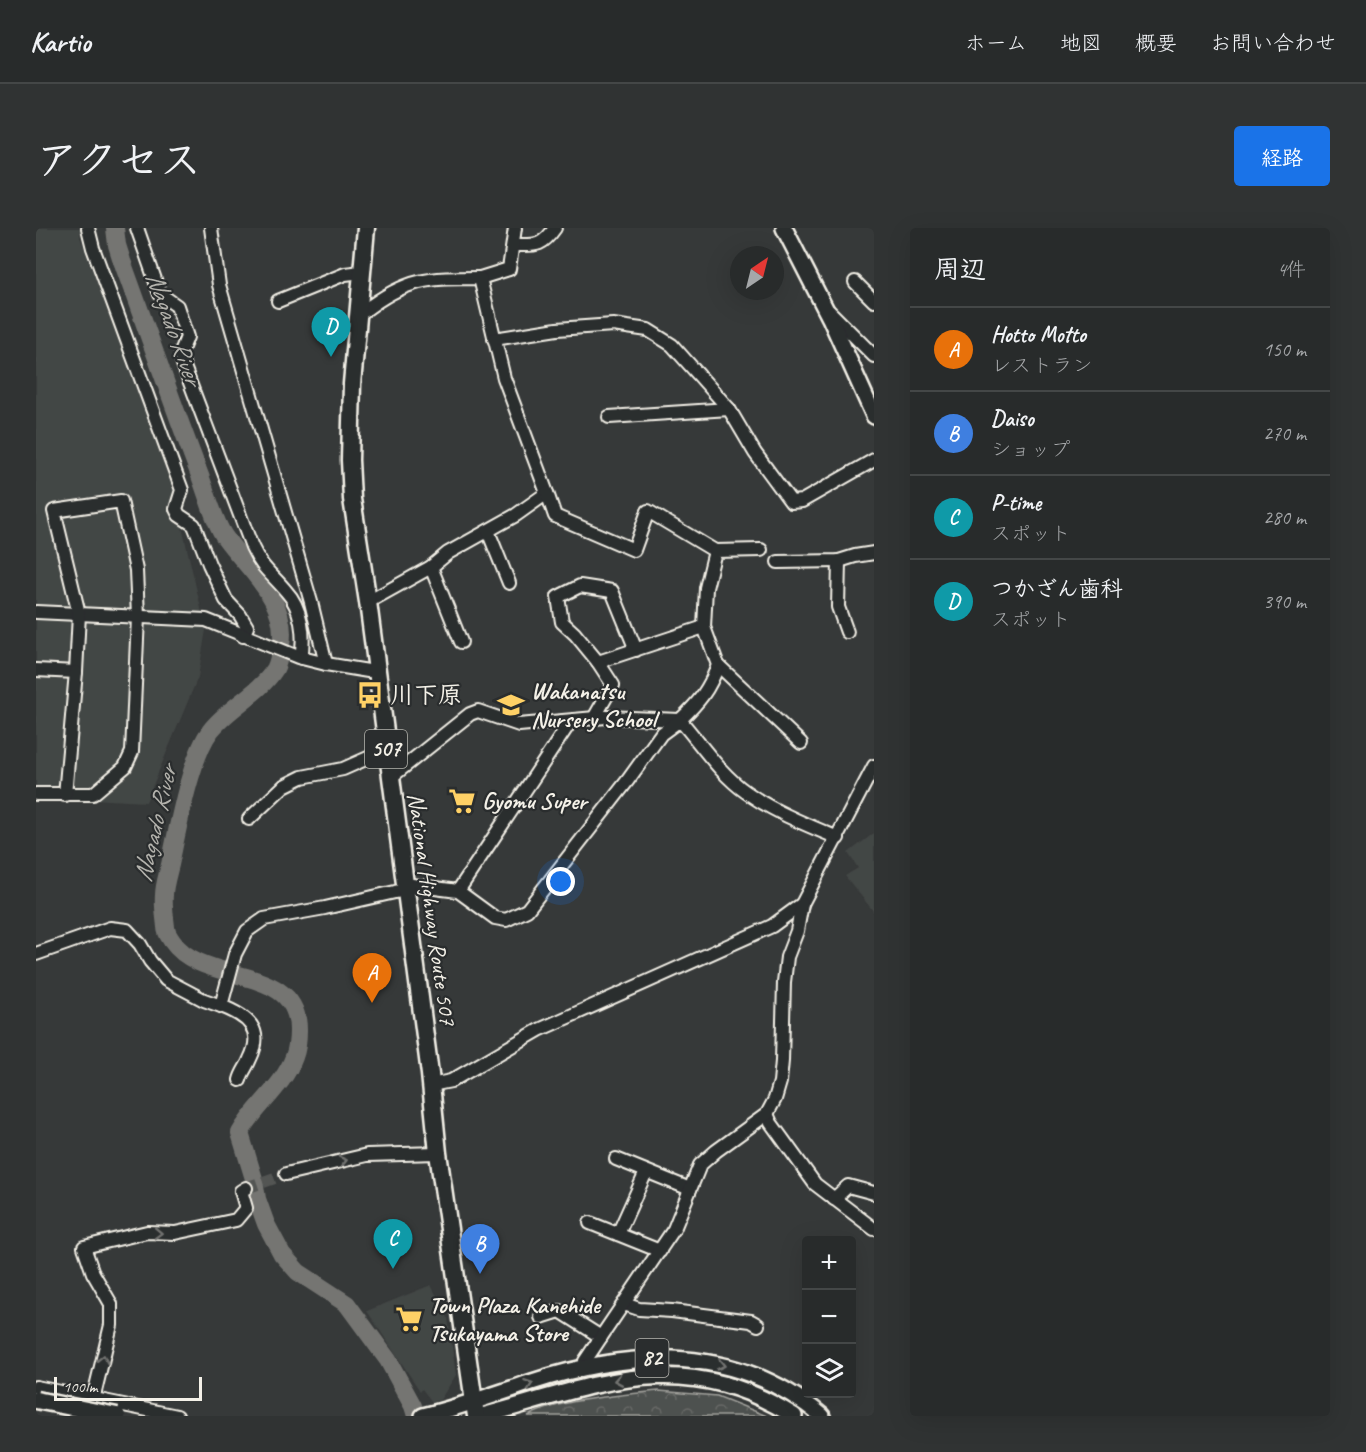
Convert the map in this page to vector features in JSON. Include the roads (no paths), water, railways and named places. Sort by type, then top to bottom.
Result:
[{"type":"highway","name":"National Highway Route 507","points":[[366,228],[352,384],[350,460],[352,499],[368,603],[438,1153],[477,1411]]},
{"type":"highway","points":[[36,1400],[117,1416]]},
{"type":"main road","points":[[784,228],[824,306],[874,416]]},
{"type":"main road","name":"82","points":[[477,1411],[534,1382],[585,1368],[645,1358],[707,1362],[727,1366],[764,1379],[793,1395],[822,1416]]},
{"type":"main road","name":"82","points":[[428,1415],[477,1411],[588,1386],[642,1376],[670,1375],[704,1379],[737,1388],[774,1403],[794,1416]]},
{"type":"street","points":[[88,228],[93,248],[182,490],[176,509],[179,515],[194,525],[208,564],[226,600],[240,615],[247,627],[245,637]]},
{"type":"street","points":[[138,228],[160,294],[177,306],[187,337],[182,352],[183,364],[252,547],[259,563],[287,591],[296,604],[304,640],[300,657]]},
{"type":"street","points":[[211,228],[219,285],[311,602],[326,664]]},
{"type":"street","points":[[358,310],[364,311],[411,283],[430,279],[480,278],[509,269],[515,228]]},
{"type":"street","points":[[513,245],[540,244],[548,239],[555,228]]},
{"type":"street","points":[[278,301],[345,274],[362,272]]},
{"type":"street","points":[[480,278],[504,378],[555,516],[634,550],[648,511],[715,551],[761,550]]},
{"type":"street","points":[[855,282],[874,301]]},
{"type":"street","points":[[824,306],[874,356]]},
{"type":"street","points":[[494,339],[557,329],[613,325],[648,330],[672,345],[729,409],[755,453],[790,502],[802,501],[874,460]]},
{"type":"street","points":[[609,417],[729,409]]},
{"type":"street","points":[[368,603],[431,567],[448,553],[488,531],[547,493]]},
{"type":"street","points":[[36,794],[65,795],[93,794],[125,766],[132,752],[138,617],[136,570],[121,501],[54,511],[79,614],[65,795]]},
{"type":"street","points":[[488,531],[510,583]]},
{"type":"street","points":[[715,551],[706,588],[704,627],[718,665],[801,743]]},
{"type":"street","points":[[778,562],[839,561],[874,553]]},
{"type":"street","points":[[839,561],[838,607],[847,632]]},
{"type":"street","points":[[431,567],[461,642]]},
{"type":"street","points":[[594,718],[613,685],[598,662],[562,622],[558,597],[580,586],[612,591],[636,650]]},
{"type":"street","points":[[36,612],[206,620],[300,657],[326,664],[368,671],[376,670]]},
{"type":"street","points":[[598,662],[704,627]]},
{"type":"street","points":[[221,1006],[239,946],[247,931],[264,919],[405,890],[412,885],[458,891],[495,918],[506,920],[527,910],[661,734],[700,701],[711,686],[718,665]]},
{"type":"street","points":[[36,670],[75,672]]},
{"type":"street","points":[[390,778],[470,714],[478,711],[519,725],[594,718],[680,720],[745,791],[793,819],[838,838]]},
{"type":"street","points":[[458,891],[571,721]]},
{"type":"street","points":[[249,819],[284,786],[302,777],[343,769],[386,750]]},
{"type":"street","points":[[585,1368],[585,1362],[601,1337],[674,1229],[700,1165],[716,1150],[767,1114],[775,1100],[780,1082],[787,957],[797,931],[802,904],[874,766]]},
{"type":"street","points":[[431,1085],[451,1081],[539,1030],[772,926],[802,904]]},
{"type":"street","points":[[36,954],[110,928],[127,930],[166,980],[204,1000],[240,1013],[251,1024],[256,1041],[251,1058],[240,1080]]},
{"type":"street","points":[[767,1114],[815,1184],[874,1229]]},
{"type":"street","points":[[286,1174],[367,1155],[438,1153]]},
{"type":"street","points":[[616,1159],[690,1189]]},
{"type":"street","points":[[618,1234],[646,1172]]},
{"type":"street","points":[[834,1198],[848,1186],[874,1193]]},
{"type":"street","points":[[89,1416],[111,1324],[111,1304],[93,1274],[84,1247],[147,1232],[175,1233],[236,1220],[246,1208],[241,1191],[246,1188]]},
{"type":"street","points":[[590,1223],[660,1251]]},
{"type":"street","points":[[624,1304],[639,1310],[672,1311],[751,1321],[758,1325]]},
{"type":"street","points":[[541,1317],[560,1311],[601,1337]]},
{"type":"street","points":[[36,1387],[177,1416]]},
{"type":"waterway","name":"Nagado River","points":[[115,228],[122,261],[217,522],[224,536],[272,599],[279,613],[282,628],[280,653],[275,669],[261,686],[218,722],[204,741],[197,756],[186,792],[165,886],[167,931],[172,941],[186,955],[205,965],[267,984],[283,994],[294,1009],[298,1031],[294,1057],[283,1078],[240,1133],[254,1179],[257,1199],[266,1224],[282,1254],[298,1272],[347,1304],[388,1360],[416,1416]]},
{"type":"tunnel","points":[[246,1188],[286,1174]]},
{"type":"place","name":"つかざん歯科","points":[[331,357]]},
{"type":"place","name":"川下原","points":[[370,695]]},
{"type":"place","name":"Wakanatsu Nursery School","points":[[511,705]]},
{"type":"place","name":"Gyomu Super","points":[[462,801]]},
{"type":"place","name":"Hotto Motto","points":[[372,1003]]},
{"type":"place","name":"P-time","points":[[393,1269]]},
{"type":"place","name":"Daiso","points":[[480,1274]]},
{"type":"place","name":"Town Plaza Kanehide Tsukayama Store","points":[[409,1319]]}]
